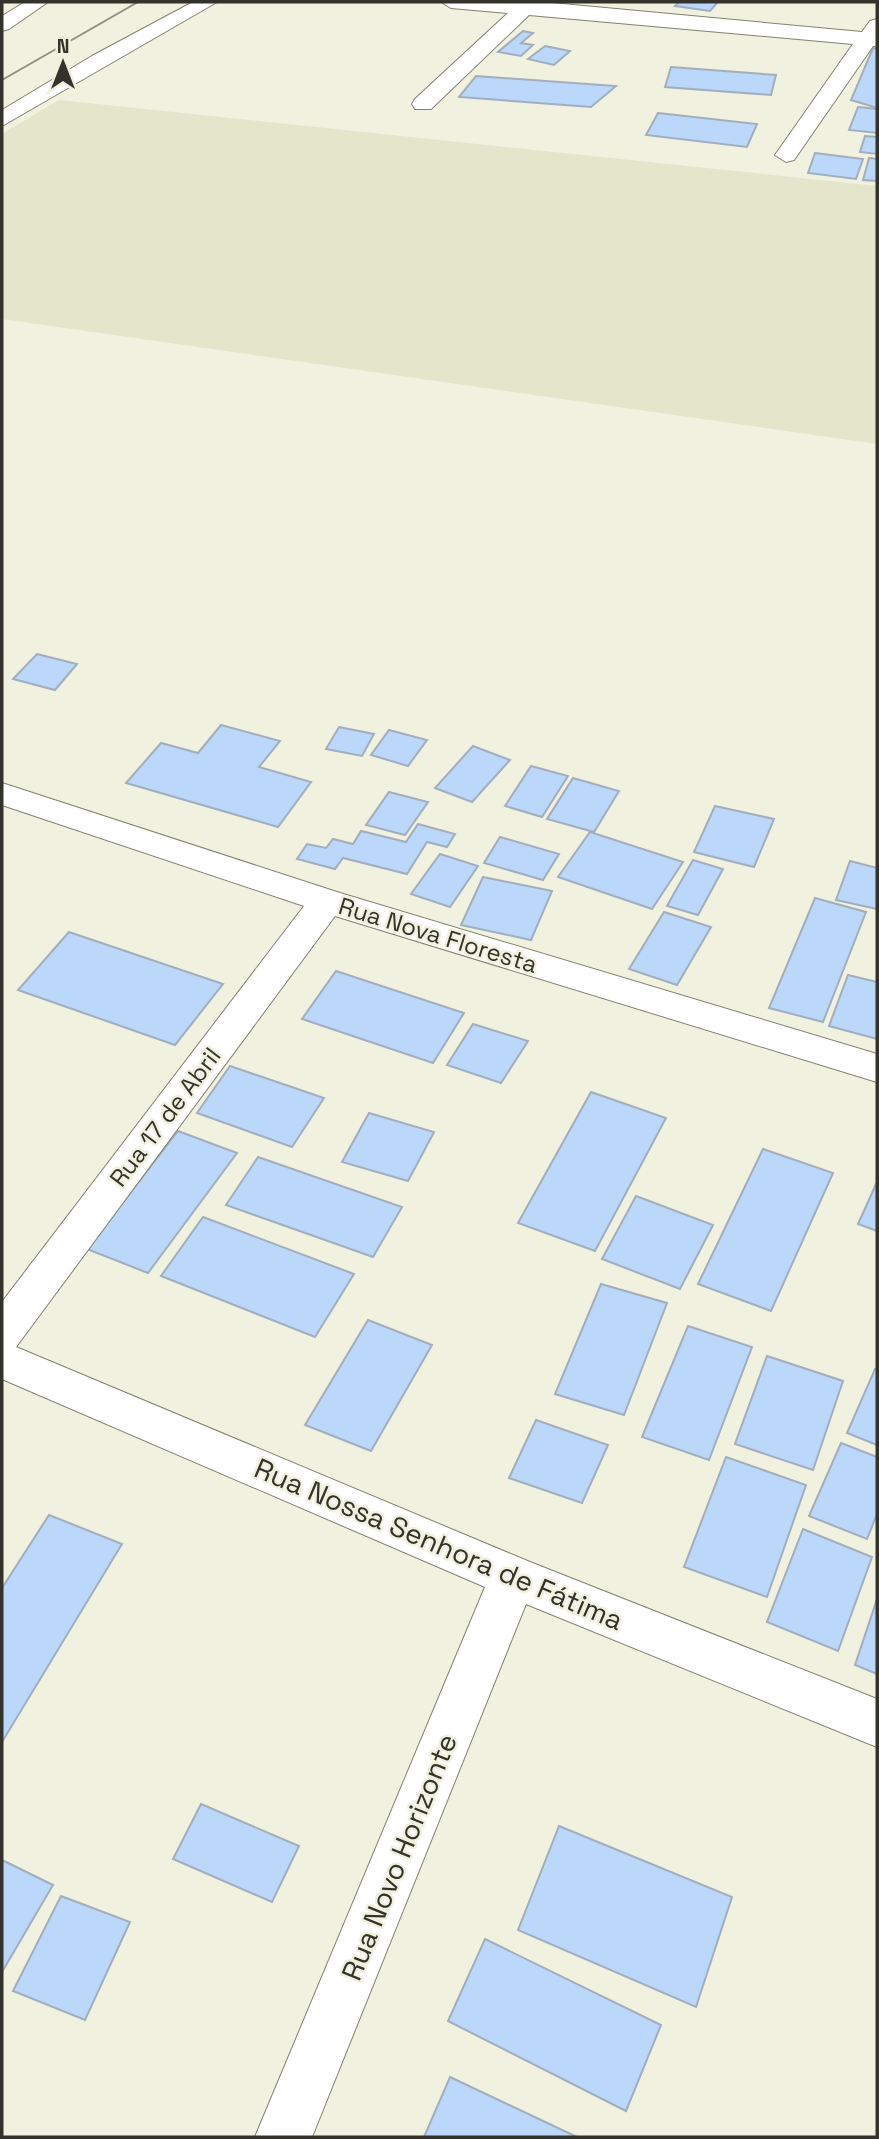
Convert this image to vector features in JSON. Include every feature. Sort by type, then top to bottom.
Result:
[{"type":"street","points":[[2,25],[38,2]]},
{"type":"street","points":[[2,119],[99,60],[207,2]]},
{"type":"street","points":[[451,2],[873,34]]},
{"type":"street","points":[[424,104],[526,6]]},
{"type":"street","points":[[786,155],[873,34]]},
{"type":"street","name":"Rua Nova Floresta","points":[[2,794],[327,901],[877,1068]]},
{"type":"street","name":"Rua 17 de Abril","points":[[2,1334],[327,901]]},
{"type":"street","name":"Rua Nossa Senhora de Fátima","points":[[2,1360],[513,1577],[877,1723]]},
{"type":"street","name":"Rua Novo Horizonte","points":[[284,2137],[513,1577]]},
{"type":"shaded area","points":[[59,100],[877,186],[877,444],[2,319],[2,134]]},
{"type":"building","points":[[679,2],[718,2],[710,11],[675,6]]},
{"type":"building","points":[[523,31],[533,33],[521,43],[533,45],[521,56],[498,52]]},
{"type":"building","points":[[545,46],[570,51],[554,65],[528,59]]},
{"type":"building","points":[[873,48],[877,49],[877,108],[851,100]]},
{"type":"building","points":[[671,67],[776,75],[771,95],[665,87]]},
{"type":"building","points":[[476,76],[616,86],[591,107],[459,97]]},
{"type":"building","points":[[858,107],[877,109],[877,133],[849,130]]},
{"type":"building","points":[[658,113],[757,124],[747,147],[646,135]]},
{"type":"building","points":[[865,136],[877,137],[877,154],[860,152]]},
{"type":"building","points":[[815,153],[863,159],[856,179],[808,173]]},
{"type":"building","points":[[869,158],[877,159],[877,181],[863,180]]},
{"type":"building","points":[[37,654],[77,664],[55,690],[13,679]]},
{"type":"building","points":[[221,725],[280,741],[259,767],[311,782],[278,827],[126,783],[161,743],[198,753]]},
{"type":"building","points":[[339,727],[374,734],[362,756],[326,749]]},
{"type":"building","points":[[389,730],[427,740],[408,766],[371,755]]},
{"type":"building","points":[[473,746],[510,760],[472,802],[435,788]]},
{"type":"building","points":[[531,766],[568,776],[542,817],[505,806]]},
{"type":"building","points":[[573,778],[619,791],[594,832],[547,819]]},
{"type":"building","points":[[389,792],[428,802],[405,835],[366,825]]},
{"type":"building","points":[[715,806],[774,819],[754,867],[694,852]]},
{"type":"building","points":[[418,824],[455,834],[447,847],[427,842],[407,874],[343,858],[335,869],[297,859],[307,844],[326,848],[333,839],[353,844],[361,831],[406,842]]},
{"type":"building","points":[[590,832],[683,862],[652,909],[558,877]]},
{"type":"building","points":[[500,837],[559,854],[543,880],[484,863]]},
{"type":"building","points":[[440,854],[478,866],[450,907],[411,894]]},
{"type":"building","points":[[693,860],[723,869],[698,915],[667,906]]},
{"type":"building","points":[[850,861],[877,868],[877,909],[836,900]]},
{"type":"building","points":[[483,877],[552,891],[531,940],[461,925]]},
{"type":"building","points":[[815,898],[866,912],[823,1022],[769,1008]]},
{"type":"building","points":[[664,912],[711,927],[677,985],[629,969]]},
{"type":"building","points":[[69,932],[223,984],[175,1045],[18,990]]},
{"type":"building","points":[[336,971],[464,1013],[433,1063],[302,1019]]},
{"type":"building","points":[[848,975],[877,982],[877,1039],[829,1026]]},
{"type":"building","points":[[473,1024],[528,1041],[501,1083],[447,1065]]},
{"type":"building","points":[[230,1066],[324,1098],[292,1147],[197,1113]]},
{"type":"building","points":[[591,1092],[666,1118],[595,1251],[518,1223]]},
{"type":"building","points":[[369,1113],[434,1132],[408,1181],[342,1162]]},
{"type":"building","points":[[178,1131],[237,1153],[148,1273],[87,1249]]},
{"type":"building","points":[[763,1149],[833,1173],[771,1311],[698,1284]]},
{"type":"building","points":[[258,1157],[402,1207],[373,1257],[226,1205]]},
{"type":"building","points":[[877,1182],[877,1231],[858,1224]]},
{"type":"building","points":[[636,1196],[713,1225],[680,1289],[602,1259]]},
{"type":"building","points":[[203,1217],[354,1274],[315,1337],[161,1276]]},
{"type":"building","points":[[601,1284],[667,1303],[624,1415],[555,1394]]},
{"type":"building","points":[[368,1320],[432,1345],[371,1451],[305,1425]]},
{"type":"building","points":[[688,1326],[752,1347],[709,1460],[642,1437]]},
{"type":"building","points":[[767,1356],[843,1381],[813,1470],[735,1444]]},
{"type":"building","points":[[875,1369],[877,1370],[877,1445],[847,1433]]},
{"type":"building","points":[[536,1420],[608,1445],[582,1503],[509,1478]]},
{"type":"building","points":[[841,1443],[877,1457],[877,1514],[867,1539],[809,1516]]},
{"type":"building","points":[[726,1457],[806,1485],[767,1597],[684,1567]]},
{"type":"building","points":[[49,1515],[122,1544],[2,1742],[2,1588]]},
{"type":"building","points":[[803,1529],[872,1557],[838,1651],[767,1622]]},
{"type":"building","points":[[877,1599],[877,1674],[855,1665]]},
{"type":"building","points":[[201,1804],[299,1846],[272,1902],[173,1859]]},
{"type":"building","points":[[559,1826],[732,1897],[696,2007],[518,1930]]},
{"type":"building","points":[[2,1860],[53,1885],[2,1972]]},
{"type":"building","points":[[61,1896],[130,1922],[85,2020],[13,1991]]},
{"type":"building","points":[[485,1939],[661,2025],[626,2111],[448,2021]]},
{"type":"building","points":[[450,2077],[577,2137],[424,2137]]},
{"type":"tram line","points":[[2,80],[138,2]]}]
